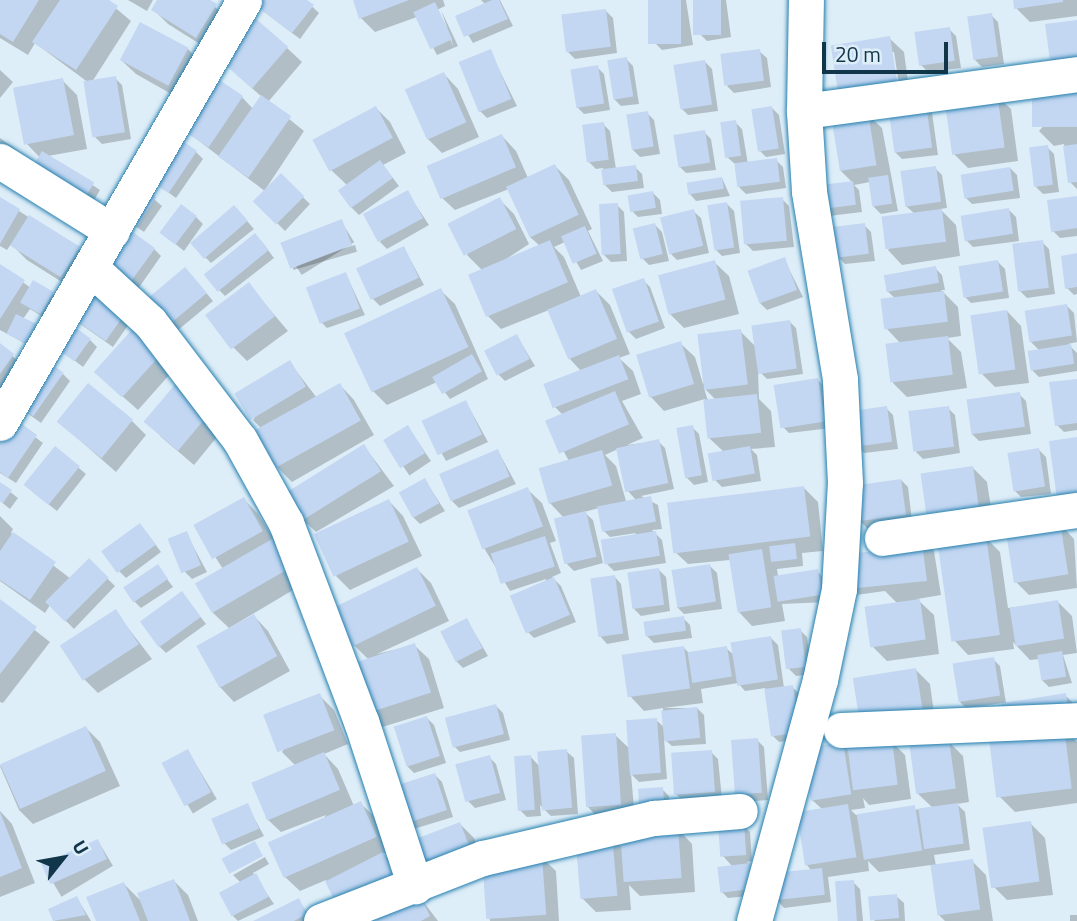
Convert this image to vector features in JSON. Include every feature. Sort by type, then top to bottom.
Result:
[{"type":"street","points":[[0,424],[244,0]]},
{"type":"street","points":[[754,921],[820,680],[840,576],[845,483],[840,379],[809,191],[804,111],[806,0]]},
{"type":"street","points":[[804,111],[1077,74]]},
{"type":"street","points":[[0,161],[112,231]]},
{"type":"street","points":[[91,268],[150,322],[240,440],[286,523],[362,721],[415,886]]},
{"type":"street","points":[[882,538],[1077,510]]},
{"type":"street","points":[[841,730],[1077,720]]},
{"type":"street","points":[[321,921],[483,858],[654,818],[740,811]]},
{"type":"building","points":[[0,0],[39,0],[13,42],[0,34]]},
{"type":"building","points":[[60,0],[109,0],[118,6],[76,70],[32,42]]},
{"type":"building","points":[[157,0],[210,0],[217,4],[196,38],[151,10]]},
{"type":"building","points":[[257,0],[307,0],[314,5],[292,33],[254,4]]},
{"type":"building","points":[[353,0],[409,0],[359,19]]},
{"type":"building","points":[[492,0],[499,0],[508,19],[464,37],[455,16]]},
{"type":"building","points":[[648,0],[681,0],[681,44],[648,44]]},
{"type":"building","points":[[693,0],[721,0],[721,35],[693,35]]},
{"type":"building","points":[[1013,0],[1063,0],[1063,2],[1014,9]]},
{"type":"building","points":[[435,2],[452,39],[431,49],[413,12]]},
{"type":"building","points":[[606,9],[611,47],[566,52],[561,14]]},
{"type":"building","points":[[992,13],[998,57],[973,60],[967,16]]},
{"type":"building","points":[[255,18],[288,47],[252,88],[219,60]]},
{"type":"building","points":[[1077,20],[1077,57],[1050,61],[1045,24]]},
{"type":"building","points":[[140,22],[189,48],[168,86],[120,60]]},
{"type":"building","points":[[950,27],[955,61],[919,66],[914,32]]},
{"type":"building","points":[[890,36],[897,82],[838,92],[831,45]]},
{"type":"building","points":[[491,49],[511,99],[479,112],[459,62]]},
{"type":"building","points":[[760,49],[764,81],[724,86],[720,54]]},
{"type":"building","points":[[627,57],[633,97],[614,100],[607,60]]},
{"type":"building","points":[[705,60],[712,104],[680,109],[673,65]]},
{"type":"building","points":[[598,65],[604,104],[576,108],[570,69]]},
{"type":"building","points":[[444,72],[466,122],[427,140],[405,89]]},
{"type":"building","points":[[116,76],[125,132],[92,137],[83,81]]},
{"type":"building","points":[[215,77],[243,96],[209,147],[180,128]]},
{"type":"building","points":[[63,78],[74,135],[24,145],[13,88]]},
{"type":"building","points":[[1032,87],[1077,87],[1077,127],[1032,127]]},
{"type":"building","points":[[997,93],[1005,147],[952,155],[945,100]]},
{"type":"building","points":[[261,95],[291,116],[248,178],[218,156]]},
{"type":"building","points":[[926,104],[932,148],[894,153],[888,109]]},
{"type":"building","points":[[376,106],[393,138],[329,172],[312,140]]},
{"type":"building","points":[[772,106],[779,148],[758,152],[751,109]]},
{"type":"building","points":[[648,111],[654,147],[632,150],[626,114]]},
{"type":"building","points":[[868,112],[876,165],[840,171],[831,118]]},
{"type":"building","points":[[736,120],[741,156],[725,158],[720,122]]},
{"type":"building","points":[[604,122],[609,160],[587,162],[582,125]]},
{"type":"building","points":[[705,130],[710,163],[679,168],[673,135]]},
{"type":"building","points":[[502,134],[516,167],[441,199],[427,166]]},
{"type":"building","points":[[178,138],[197,151],[169,193],[149,180]]},
{"type":"building","points":[[1077,144],[1077,182],[1068,183],[1063,146]]},
{"type":"building","points":[[1048,145],[1053,185],[1034,187],[1029,147]]},
{"type":"building","points":[[42,151],[94,182],[81,204],[29,172]]},
{"type":"building","points":[[777,158],[780,182],[737,187],[734,163]]},
{"type":"building","points":[[380,160],[393,178],[351,208],[338,191]]},
{"type":"building","points":[[555,164],[579,215],[530,238],[506,187]]},
{"type":"building","points":[[636,165],[638,181],[603,185],[601,169]]},
{"type":"building","points":[[936,166],[941,202],[905,207],[900,171]]},
{"type":"building","points":[[1010,167],[1014,191],[964,199],[961,175]]},
{"type":"building","points":[[281,173],[304,196],[276,225],[253,201]]},
{"type":"building","points":[[888,175],[892,204],[872,207],[868,178]]},
{"type":"building","points":[[722,177],[724,189],[688,194],[686,183]]},
{"type":"building","points":[[853,181],[856,205],[820,209],[817,185]]},
{"type":"building","points":[[142,188],[156,197],[137,227],[123,217]]},
{"type":"building","points":[[408,190],[423,218],[378,242],[363,214]]},
{"type":"building","points":[[653,191],[656,208],[630,212],[627,196]]},
{"type":"building","points":[[1077,196],[1077,228],[1051,232],[1047,200]]},
{"type":"building","points":[[0,197],[20,209],[0,244]]},
{"type":"building","points":[[500,197],[516,229],[464,256],[447,224]]},
{"type":"building","points":[[783,197],[787,241],[744,245],[740,201]]},
{"type":"building","points":[[727,202],[734,247],[714,251],[707,205]]},
{"type":"building","points":[[618,203],[621,254],[602,255],[599,204]]},
{"type":"building","points":[[181,204],[197,216],[175,245],[159,233]]},
{"type":"building","points":[[234,205],[248,221],[204,259],[190,243]]},
{"type":"building","points":[[1009,208],[1013,234],[965,241],[961,216]]},
{"type":"building","points":[[694,209],[703,246],[669,254],[660,217]]},
{"type":"building","points":[[942,209],[946,242],[885,249],[881,216]]},
{"type":"building","points":[[29,215],[80,247],[61,277],[10,246]]},
{"type":"building","points":[[342,219],[352,245],[290,269],[280,243]]},
{"type":"building","points":[[655,223],[663,254],[640,260],[633,229]]},
{"type":"building","points":[[865,223],[869,254],[836,258],[832,227]]},
{"type":"building","points":[[585,226],[597,254],[573,264],[561,236]]},
{"type":"building","points":[[130,230],[155,248],[125,290],[99,272]]},
{"type":"building","points":[[255,233],[269,250],[218,292],[204,275]]},
{"type":"building","points":[[550,240],[568,282],[486,317],[468,275]]},
{"type":"building","points":[[1043,240],[1049,288],[1018,291],[1012,244]]},
{"type":"building","points":[[404,246],[419,278],[371,300],[356,268]]},
{"type":"building","points":[[1077,253],[1077,287],[1065,289],[1061,256]]},
{"type":"building","points":[[785,257],[797,290],[759,304],[747,271]]},
{"type":"building","points":[[715,260],[726,300],[669,315],[658,275]]},
{"type":"building","points":[[998,260],[1003,292],[963,298],[958,266]]},
{"type":"building","points":[[0,264],[25,280],[0,319]]},
{"type":"building","points":[[936,266],[939,283],[887,292],[884,275]]},
{"type":"building","points":[[185,267],[207,293],[169,325],[147,298]]},
{"type":"building","points":[[346,272],[360,308],[320,324],[306,287]]},
{"type":"building","points":[[644,278],[659,321],[627,333],[612,289]]},
{"type":"building","points":[[33,280],[54,292],[41,315],[20,303]]},
{"type":"building","points":[[249,282],[275,316],[231,349],[205,315]]},
{"type":"building","points":[[89,283],[128,310],[106,341],[67,314]]},
{"type":"building","points":[[441,288],[468,347],[371,392],[344,333]]},
{"type":"building","points":[[596,289],[617,339],[568,359],[547,310]]},
{"type":"building","points":[[944,291],[948,322],[884,330],[880,299]]},
{"type":"building","points":[[1067,304],[1072,336],[1030,342],[1025,311]]},
{"type":"building","points":[[1007,310],[1015,369],[979,375],[970,315]]},
{"type":"building","points":[[16,314],[41,326],[32,346],[6,334]]},
{"type":"building","points":[[790,320],[797,369],[758,374],[751,325]]},
{"type":"building","points":[[69,323],[91,339],[74,362],[53,346]]},
{"type":"building","points":[[138,323],[166,348],[122,397],[94,372]]},
{"type":"building","points":[[741,329],[748,385],[704,390],[697,334]]},
{"type":"building","points":[[517,334],[530,359],[497,376],[484,351]]},
{"type":"building","points":[[948,336],[953,375],[890,382],[885,344]]},
{"type":"building","points":[[681,341],[694,384],[649,398],[636,355]]},
{"type":"building","points":[[0,343],[14,354],[0,374]]},
{"type":"building","points":[[1071,344],[1074,364],[1031,371],[1028,351]]},
{"type":"building","points":[[472,354],[482,371],[442,394],[432,377]]},
{"type":"building","points":[[619,355],[628,379],[553,408],[543,384]]},
{"type":"building","points":[[44,359],[64,373],[33,416],[14,402]]},
{"type":"building","points":[[290,360],[306,387],[250,420],[234,393]]},
{"type":"building","points":[[818,378],[825,421],[780,428],[774,385]]},
{"type":"building","points":[[1077,379],[1077,423],[1055,426],[1049,382]]},
{"type":"building","points":[[177,382],[211,411],[178,451],[144,422]]},
{"type":"building","points":[[88,383],[133,420],[102,458],[57,422]]},
{"type":"building","points":[[340,383],[361,421],[275,468],[254,431]]},
{"type":"building","points":[[615,391],[629,424],[559,454],[545,421]]},
{"type":"building","points":[[1020,392],[1025,427],[971,434],[967,400]]},
{"type":"building","points":[[757,394],[761,433],[707,438],[703,400]]},
{"type":"building","points":[[466,400],[482,434],[438,455],[422,421]]},
{"type":"building","points":[[887,406],[892,442],[855,447],[850,411]]},
{"type":"building","points":[[949,406],[954,447],[913,452],[908,411]]},
{"type":"building","points":[[15,419],[37,435],[8,478],[0,472],[0,441]]},
{"type":"building","points":[[408,425],[425,453],[400,468],[383,440]]},
{"type":"building","points":[[693,425],[702,475],[685,478],[676,428]]},
{"type":"building","points":[[1077,437],[1077,496],[1057,499],[1049,441]]},
{"type":"building","points":[[659,439],[668,483],[625,492],[616,448]]},
{"type":"building","points":[[364,444],[381,471],[302,520],[285,493]]},
{"type":"building","points":[[55,446],[80,466],[48,505],[24,485]]},
{"type":"building","points":[[750,446],[755,474],[713,481],[708,453]]},
{"type":"building","points":[[1039,448],[1045,487],[1013,492],[1007,453]]},
{"type":"building","points":[[498,449],[510,477],[451,502],[439,474]]},
{"type":"building","points":[[602,450],[612,486],[549,504],[539,468]]},
{"type":"building","points":[[973,466],[979,507],[926,514],[921,473]]},
{"type":"building","points":[[425,478],[439,503],[413,518],[399,493]]},
{"type":"building","points":[[901,479],[906,515],[858,521],[853,486]]},
{"type":"building","points":[[0,482],[12,490],[3,503],[0,501]]},
{"type":"building","points":[[804,486],[810,537],[673,553],[667,503]]},
{"type":"building","points":[[528,487],[543,526],[482,550],[467,510]]},
{"type":"building","points":[[651,496],[656,522],[602,532],[597,506]]},
{"type":"building","points":[[244,497],[263,531],[212,559],[193,525]]},
{"type":"building","points":[[389,499],[409,542],[334,577],[314,534]]},
{"type":"building","points":[[586,511],[597,557],[564,564],[554,518]]},
{"type":"building","points":[[1060,522],[1068,574],[1014,583],[1006,531]]},
{"type":"building","points":[[140,523],[156,545],[117,573],[101,551]]},
{"type":"building","points":[[187,531],[201,565],[181,573],[168,539]]},
{"type":"building","points":[[656,531],[660,556],[605,564],[601,540]]},
{"type":"building","points":[[13,532],[56,562],[30,600],[0,580],[0,551]]},
{"type":"building","points":[[921,535],[927,581],[847,589],[842,555],[874,551]]},
{"type":"building","points":[[545,536],[555,566],[501,584],[491,554]]},
{"type":"building","points":[[986,536],[1000,635],[951,642],[937,543]]},
{"type":"building","points":[[272,539],[289,568],[212,613],[195,584]]},
{"type":"building","points":[[795,543],[797,559],[771,562],[769,546]]},
{"type":"building","points":[[762,549],[771,607],[738,613],[728,554]]},
{"type":"building","points":[[89,558],[109,578],[65,622],[45,602]]},
{"type":"building","points":[[158,564],[168,579],[133,602],[123,587]]},
{"type":"building","points":[[710,564],[716,602],[677,608],[671,570]]},
{"type":"building","points":[[417,567],[436,606],[352,646],[333,608]]},
{"type":"building","points":[[659,568],[664,605],[632,609],[627,572]]},
{"type":"building","points":[[818,569],[822,595],[778,602],[774,576]]},
{"type":"building","points":[[615,575],[623,633],[598,637],[590,578]]},
{"type":"building","points":[[554,577],[570,615],[526,633],[510,596]]},
{"type":"building","points":[[182,591],[201,617],[159,647],[140,622]]},
{"type":"building","points":[[0,599],[37,627],[0,674]]},
{"type":"building","points":[[920,599],[926,640],[870,647],[865,607]]},
{"type":"building","points":[[1058,600],[1064,639],[1016,646],[1010,608]]},
{"type":"building","points":[[116,609],[139,644],[83,681],[60,645]]},
{"type":"building","points":[[254,614],[277,656],[220,688],[196,646]]},
{"type":"building","points":[[684,616],[686,631],[645,637],[643,622]]},
{"type":"building","points":[[467,618],[482,648],[456,662],[440,632]]},
{"type":"building","points":[[801,628],[806,667],[786,669],[781,630]]},
{"type":"building","points":[[771,636],[778,679],[737,686],[731,642]]},
{"type":"building","points":[[415,643],[431,692],[364,714],[347,665]]},
{"type":"building","points":[[684,646],[690,689],[628,697],[622,655]]},
{"type":"building","points":[[727,646],[732,677],[692,683],[687,652]]},
{"type":"building","points":[[1062,651],[1066,677],[1041,681],[1037,655]]},
{"type":"building","points":[[994,657],[1000,696],[959,702],[953,664]]},
{"type":"building","points":[[916,668],[923,714],[860,724],[853,678]]},
{"type":"building","points":[[793,685],[800,733],[771,737],[764,689]]},
{"type":"building","points":[[320,693],[334,730],[277,752],[263,715]]},
{"type":"building","points":[[1066,693],[1069,713],[1004,723],[1001,703]]},
{"type":"building","points":[[496,704],[504,734],[453,748],[445,718]]},
{"type":"building","points":[[697,707],[700,738],[664,742],[661,711]]},
{"type":"building","points":[[427,716],[440,756],[407,767],[394,727]]},
{"type":"building","points":[[657,718],[661,773],[630,775],[626,720]]},
{"type":"building","points":[[86,726],[106,771],[20,809],[0,764]]},
{"type":"building","points":[[1064,726],[1072,789],[996,798],[989,735]]},
{"type":"building","points":[[616,733],[621,805],[586,807],[581,735]]},
{"type":"building","points":[[758,738],[762,793],[735,795],[731,740]]},
{"type":"building","points":[[892,739],[898,785],[853,790],[847,744]]},
{"type":"building","points":[[949,740],[956,789],[916,794],[909,746]]},
{"type":"building","points":[[843,742],[851,794],[811,801],[803,748]]},
{"type":"building","points":[[188,749],[211,792],[185,806],[162,763]]},
{"type":"building","points":[[567,749],[572,808],[542,810],[537,752]]},
{"type":"building","points":[[712,750],[715,792],[674,795],[671,753]]},
{"type":"building","points":[[324,752],[340,790],[267,821],[251,783]]},
{"type":"building","points":[[490,755],[500,793],[465,802],[455,764]]},
{"type":"building","points":[[531,755],[535,810],[518,811],[514,756]]},
{"type":"building","points":[[435,773],[447,810],[399,826],[387,788]]},
{"type":"building","points":[[663,787],[665,814],[640,816],[638,789]]},
{"type":"building","points":[[361,801],[377,837],[284,878],[268,842]]},
{"type":"building","points":[[248,803],[259,829],[222,844],[211,819]]},
{"type":"building","points":[[958,803],[964,844],[924,849],[918,809]]},
{"type":"building","points":[[848,804],[856,857],[805,865],[797,812]]},
{"type":"building","points":[[915,805],[922,850],[864,860],[857,814]]},
{"type":"building","points":[[0,812],[22,868],[0,877]]},
{"type":"building","points":[[1031,821],[1039,881],[991,888],[982,828]]},
{"type":"building","points":[[460,822],[472,854],[418,875],[406,843]]},
{"type":"building","points":[[744,823],[746,855],[720,857],[718,825]]},
{"type":"building","points":[[678,827],[682,878],[624,882],[620,831]]},
{"type":"building","points":[[612,834],[617,896],[581,899],[575,837]]},
{"type":"building","points":[[98,839],[107,859],[50,884],[41,864]]},
{"type":"building","points":[[255,841],[263,856],[229,874],[221,859]]},
{"type":"building","points":[[383,852],[397,879],[339,908],[325,882]]},
{"type":"building","points":[[542,855],[546,915],[486,919],[482,859]]},
{"type":"building","points":[[973,859],[980,910],[938,915],[930,865]]},
{"type":"building","points":[[750,863],[753,889],[720,893],[717,867]]},
{"type":"building","points":[[822,868],[825,895],[774,900],[771,873]]},
{"type":"building","points":[[256,873],[269,897],[232,917],[219,893]]},
{"type":"building","points":[[174,879],[190,921],[148,921],[137,893]]},
{"type":"building","points":[[854,880],[857,921],[838,921],[835,881]]},
{"type":"building","points":[[124,882],[140,921],[96,921],[86,897]]},
{"type":"building","points":[[419,894],[430,916],[421,921],[366,921]]},
{"type":"building","points":[[897,894],[899,918],[870,920],[868,897]]},
{"type":"building","points":[[77,896],[86,915],[53,921],[48,909]]},
{"type":"building","points":[[299,898],[307,914],[294,921],[253,921]]}]
